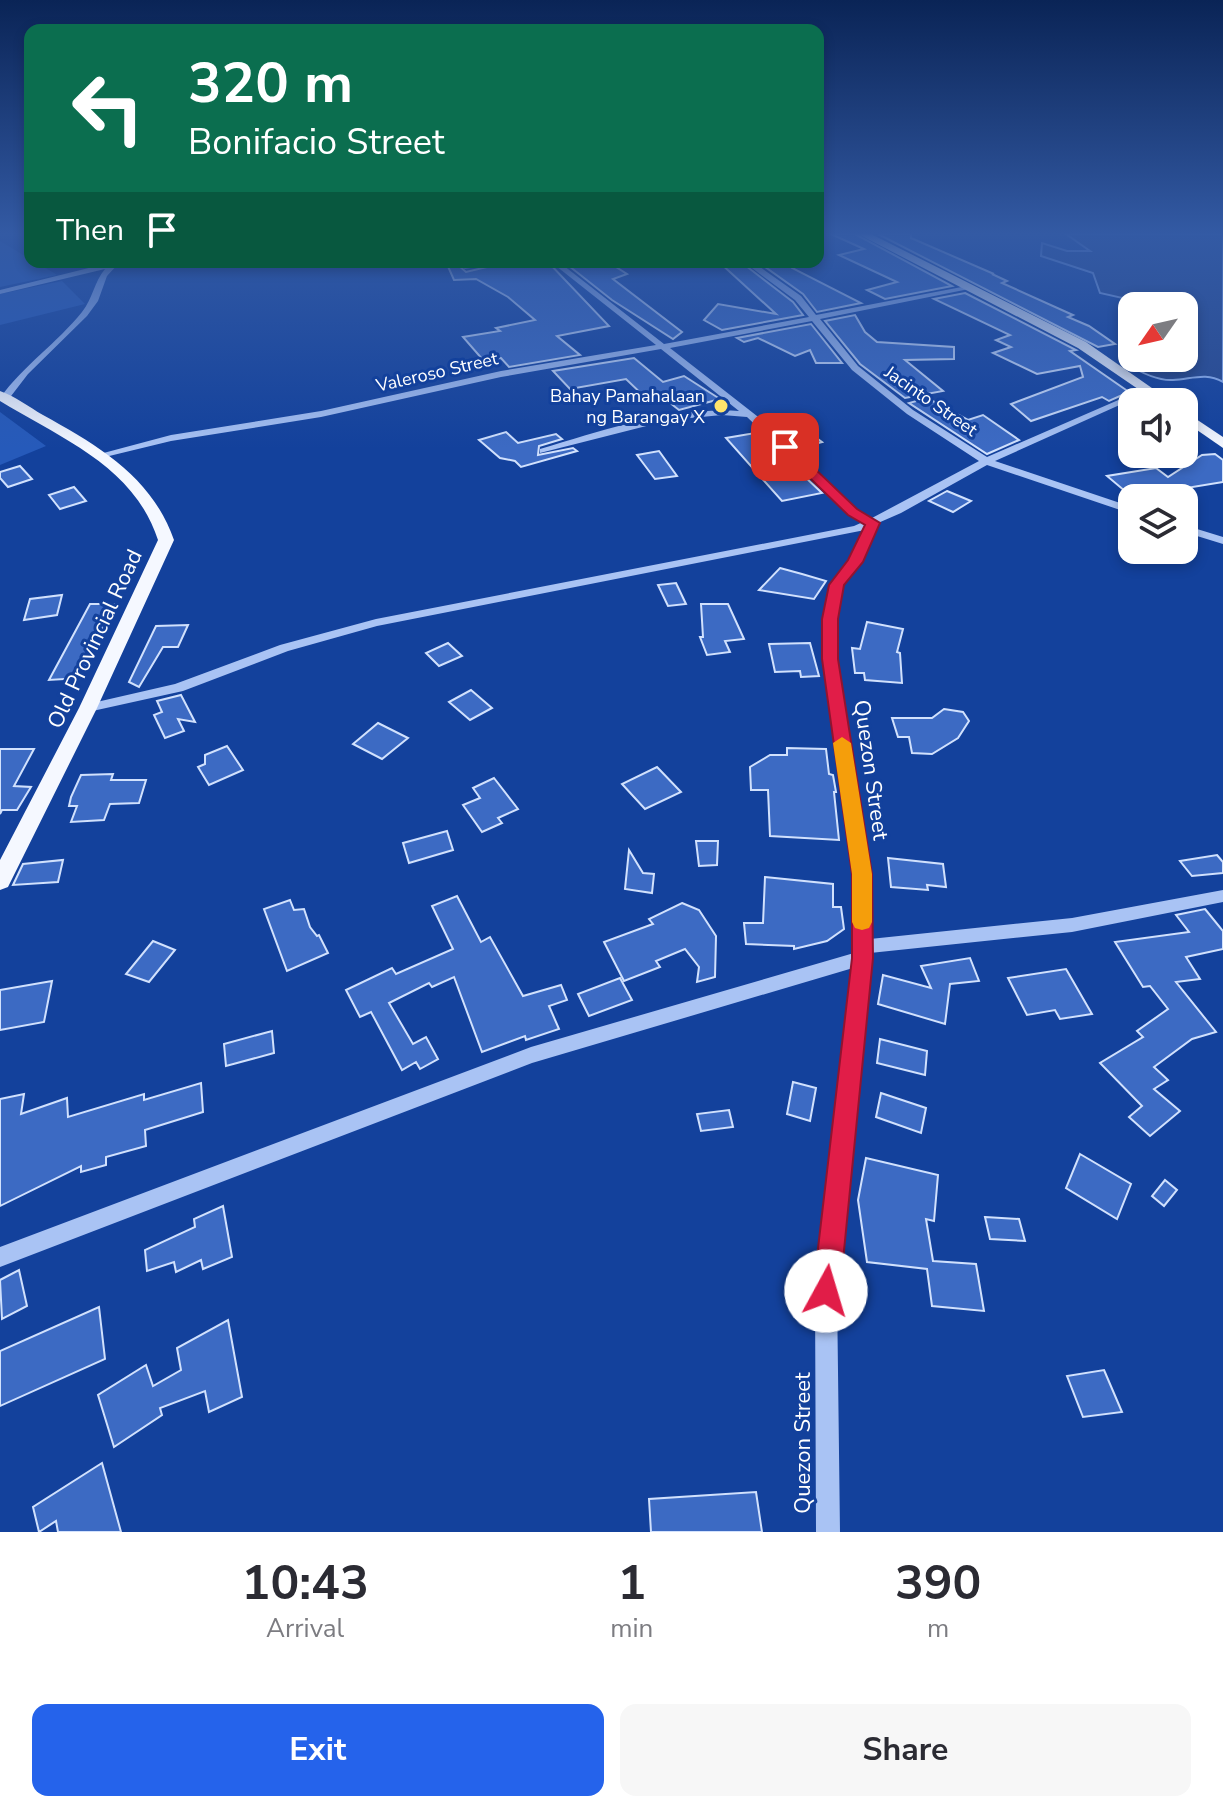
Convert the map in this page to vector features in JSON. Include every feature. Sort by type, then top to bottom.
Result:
[{"type":"main road","points":[[1005,305],[1082,345],[1146,388]]},
{"type":"main road","name":"Old Provincial Road","points":[[1,876],[88,708],[166,540],[162,519],[140,491],[101,455],[3,396]]},
{"type":"main road","points":[[1198,425],[1223,444]]},
{"type":"street","points":[[3,396],[90,305]]},
{"type":"street","points":[[609,305],[747,414],[852,512],[873,523]]},
{"type":"street","name":"Jacinto Street","points":[[804,305],[855,368],[910,412],[986,461],[1118,506]]},
{"type":"street","name":"Valeroso Street","points":[[101,455],[171,438],[321,414],[501,374],[871,305]]},
{"type":"street","points":[[88,708],[178,688],[284,648],[376,623],[857,529],[986,461],[1118,404]]},
{"type":"street","points":[[543,451],[650,422],[709,412],[747,414]]},
{"type":"street","name":"Quezon Street","points":[[828,1532],[826,1291],[862,952],[862,874],[830,659],[830,619],[836,585],[855,562],[873,523]]},
{"type":"street","points":[[1198,533],[1223,541]]},
{"type":"street","points":[[0,1257],[531,1055],[862,952],[1072,925],[1223,896]]},
{"type":"shaded area","points":[[0,305],[79,305],[0,325]]},
{"type":"shaded area","points":[[1198,305],[1223,305],[1223,382],[1205,377],[1161,379],[1142,372],[1198,372]]},
{"type":"shaded area","points":[[0,412],[46,446],[0,465]]},
{"type":"building","points":[[518,305],[589,305],[609,326],[557,336],[580,355],[509,367],[501,358],[483,360],[463,337],[500,331],[496,328],[535,320]]},
{"type":"building","points":[[621,305],[647,305],[682,332],[673,339]]},
{"type":"building","points":[[717,305],[776,314],[767,305],[796,305],[803,315],[722,330],[704,320]]},
{"type":"building","points":[[812,305],[849,305],[817,312]]},
{"type":"building","points":[[948,305],[989,305],[1076,350],[1070,351],[1123,388],[1118,388],[1118,397],[1109,401],[1102,397],[1031,421],[1011,404],[1083,377],[1080,366],[1037,374],[993,353],[1011,347],[996,340],[1010,335]]},
{"type":"building","points":[[1017,305],[1052,305],[1073,315],[1068,317],[1089,326],[1115,344],[1098,347]]},
{"type":"building","points":[[855,315],[865,332],[877,342],[954,347],[954,359],[905,360],[943,391],[905,398],[860,364],[825,321]]},
{"type":"building","points":[[811,324],[842,363],[816,363],[810,350],[795,356],[758,338],[744,342],[737,338]]},
{"type":"building","points":[[634,358],[663,382],[684,376],[720,399],[679,410],[665,399],[650,402],[626,379],[570,389],[553,371]]},
{"type":"building","points":[[927,398],[968,420],[983,415],[1019,440],[987,454],[909,403]]},
{"type":"building","points":[[806,430],[822,442],[797,449],[784,436]]},
{"type":"building","points":[[506,432],[518,443],[556,434],[562,439],[539,446],[538,455],[573,448],[577,451],[521,467],[515,461],[500,458],[479,440]]},
{"type":"building","points":[[755,433],[822,493],[782,501],[726,438]]},
{"type":"building","points":[[659,451],[677,476],[655,479],[637,455]]},
{"type":"building","points":[[1215,454],[1223,460],[1223,482],[1198,486],[1118,485],[1107,476],[1156,468],[1168,477],[1182,468],[1198,468],[1198,458]]},
{"type":"building","points":[[20,466],[32,479],[8,487],[0,478],[0,472]]},
{"type":"building","points":[[74,487],[86,501],[60,509],[49,495]]},
{"type":"building","points":[[947,491],[971,501],[953,512],[929,501]]},
{"type":"building","points":[[780,568],[826,581],[814,599],[759,590]]},
{"type":"building","points":[[676,583],[686,604],[668,606],[658,585]]},
{"type":"building","points":[[62,595],[57,615],[24,620],[30,599]]},
{"type":"building","points":[[90,604],[114,604],[81,678],[49,680]]},
{"type":"building","points":[[701,604],[728,604],[744,639],[725,641],[730,652],[707,655],[700,637],[703,637]]},
{"type":"building","points":[[867,622],[903,629],[897,652],[900,653],[902,683],[865,680],[864,673],[855,673],[852,648],[860,649]]},
{"type":"building","points":[[188,625],[178,647],[163,647],[139,687],[129,682],[156,626]]},
{"type":"building","points":[[448,643],[462,656],[439,666],[426,653]]},
{"type":"building","points":[[810,643],[819,676],[801,677],[800,671],[775,672],[769,644]]},
{"type":"building","points":[[471,690],[492,708],[470,720],[449,702]]},
{"type":"building","points":[[181,695],[195,722],[178,719],[184,731],[165,738],[154,715],[162,712],[157,701]]},
{"type":"building","points":[[944,709],[963,712],[969,721],[958,738],[932,754],[912,753],[909,737],[898,737],[892,718],[932,718]]},
{"type":"building","points":[[378,723],[408,738],[382,759],[353,744]]},
{"type":"building","points":[[227,746],[243,770],[209,785],[198,767],[205,764],[205,755]]},
{"type":"building","points":[[787,748],[826,749],[829,774],[833,775],[836,792],[839,840],[770,836],[768,790],[751,790],[750,767],[770,755],[787,755]]},
{"type":"building","points":[[0,749],[34,749],[14,786],[31,787],[17,810],[2,810],[0,814]]},
{"type":"building","points":[[657,767],[681,792],[645,809],[622,784]]},
{"type":"building","points":[[113,774],[111,780],[146,780],[139,803],[110,804],[104,820],[71,822],[77,806],[69,806],[81,775]]},
{"type":"building","points":[[494,778],[518,809],[498,818],[502,823],[482,832],[463,805],[480,798],[473,788]]},
{"type":"building","points":[[447,831],[453,850],[409,863],[403,843]]},
{"type":"building","points":[[696,841],[718,841],[717,865],[699,866]]},
{"type":"building","points":[[629,850],[643,873],[654,874],[652,893],[625,889]]},
{"type":"building","points":[[1217,855],[1223,862],[1223,873],[1192,876],[1180,861]]},
{"type":"building","points":[[888,858],[943,864],[946,887],[927,885],[928,890],[891,887]]},
{"type":"building","points":[[63,860],[58,882],[13,885],[23,864]]},
{"type":"building","points":[[765,877],[833,884],[833,907],[841,907],[844,929],[827,941],[794,949],[794,946],[746,944],[744,923],[763,923]]},
{"type":"building","points":[[457,896],[481,942],[490,937],[523,996],[561,985],[567,1000],[549,1006],[559,1029],[526,1040],[525,1036],[482,1052],[454,977],[432,987],[429,983],[389,1003],[413,1044],[426,1037],[438,1059],[420,1069],[416,1062],[402,1070],[371,1012],[360,1017],[346,990],[392,968],[396,974],[453,949],[432,906]]},
{"type":"building","points":[[290,900],[294,910],[304,909],[310,927],[319,935],[328,953],[287,971],[264,909]]},
{"type":"building","points":[[682,903],[699,910],[716,936],[715,977],[697,982],[699,967],[685,949],[656,961],[660,967],[624,981],[604,942],[653,924],[649,919]]},
{"type":"building","points":[[1205,909],[1223,931],[1223,949],[1186,957],[1200,979],[1176,982],[1216,1032],[1192,1039],[1154,1067],[1168,1080],[1154,1089],[1180,1111],[1150,1136],[1129,1117],[1142,1106],[1100,1063],[1143,1037],[1137,1031],[1168,1009],[1150,986],[1143,987],[1115,942],[1189,932],[1176,915]]},
{"type":"building","points":[[153,941],[175,950],[149,982],[126,974]]},
{"type":"building","points":[[970,958],[979,981],[950,984],[945,1024],[878,1004],[883,975],[931,988],[921,966]]},
{"type":"building","points":[[1066,969],[1092,1014],[1060,1019],[1055,1010],[1027,1015],[1008,978]]},
{"type":"building","points":[[620,978],[632,1000],[589,1016],[578,994]]},
{"type":"building","points":[[52,981],[44,1022],[0,1030],[0,990]]},
{"type":"building","points":[[272,1031],[274,1053],[226,1066],[224,1044]]},
{"type":"building","points":[[880,1039],[927,1051],[925,1075],[877,1063]]},
{"type":"building","points":[[793,1082],[816,1088],[810,1121],[787,1114]]},
{"type":"building","points":[[201,1083],[203,1112],[145,1130],[146,1146],[106,1157],[106,1165],[81,1172],[81,1166],[0,1206],[0,1099],[24,1094],[21,1114],[67,1098],[68,1117],[144,1094],[144,1100]]},
{"type":"building","points":[[881,1093],[926,1108],[921,1133],[876,1117]]},
{"type":"building","points":[[729,1110],[733,1127],[701,1131],[697,1114]]},
{"type":"building","points":[[1080,1154],[1131,1184],[1117,1219],[1066,1188]]},
{"type":"building","points":[[866,1158],[938,1175],[934,1221],[926,1219],[933,1261],[976,1264],[984,1311],[932,1306],[927,1269],[867,1262],[858,1200]]},
{"type":"building","points":[[1165,1180],[1177,1190],[1164,1206],[1152,1196]]},
{"type":"building","points":[[223,1206],[232,1257],[203,1269],[201,1260],[176,1272],[174,1262],[147,1271],[145,1250],[195,1227],[194,1219]]},
{"type":"building","points":[[985,1217],[1019,1219],[1025,1241],[990,1239]]},
{"type":"building","points":[[19,1270],[27,1306],[2,1319],[0,1280]]},
{"type":"building","points":[[99,1307],[105,1359],[0,1406],[0,1351]]},
{"type":"building","points":[[228,1320],[242,1397],[209,1412],[205,1391],[160,1408],[162,1415],[114,1447],[98,1395],[146,1365],[153,1386],[181,1370],[177,1348]]},
{"type":"building","points":[[1104,1370],[1122,1412],[1083,1417],[1067,1376]]},
{"type":"building","points":[[102,1463],[121,1532],[58,1532],[56,1521],[39,1532],[33,1507]]},
{"type":"building","points":[[756,1492],[762,1532],[651,1532],[649,1499]]},
{"type":"slow traffic","points":[[842,743],[862,874],[862,922]]},
{"type":"place","name":"Bahay Pamahalaan ng Barangay X","points":[[721,406]]},
{"type":"route","points":[[785,447],[852,512],[873,523],[855,562],[836,585],[830,619],[830,659],[862,874],[862,958],[826,1291]]}]
